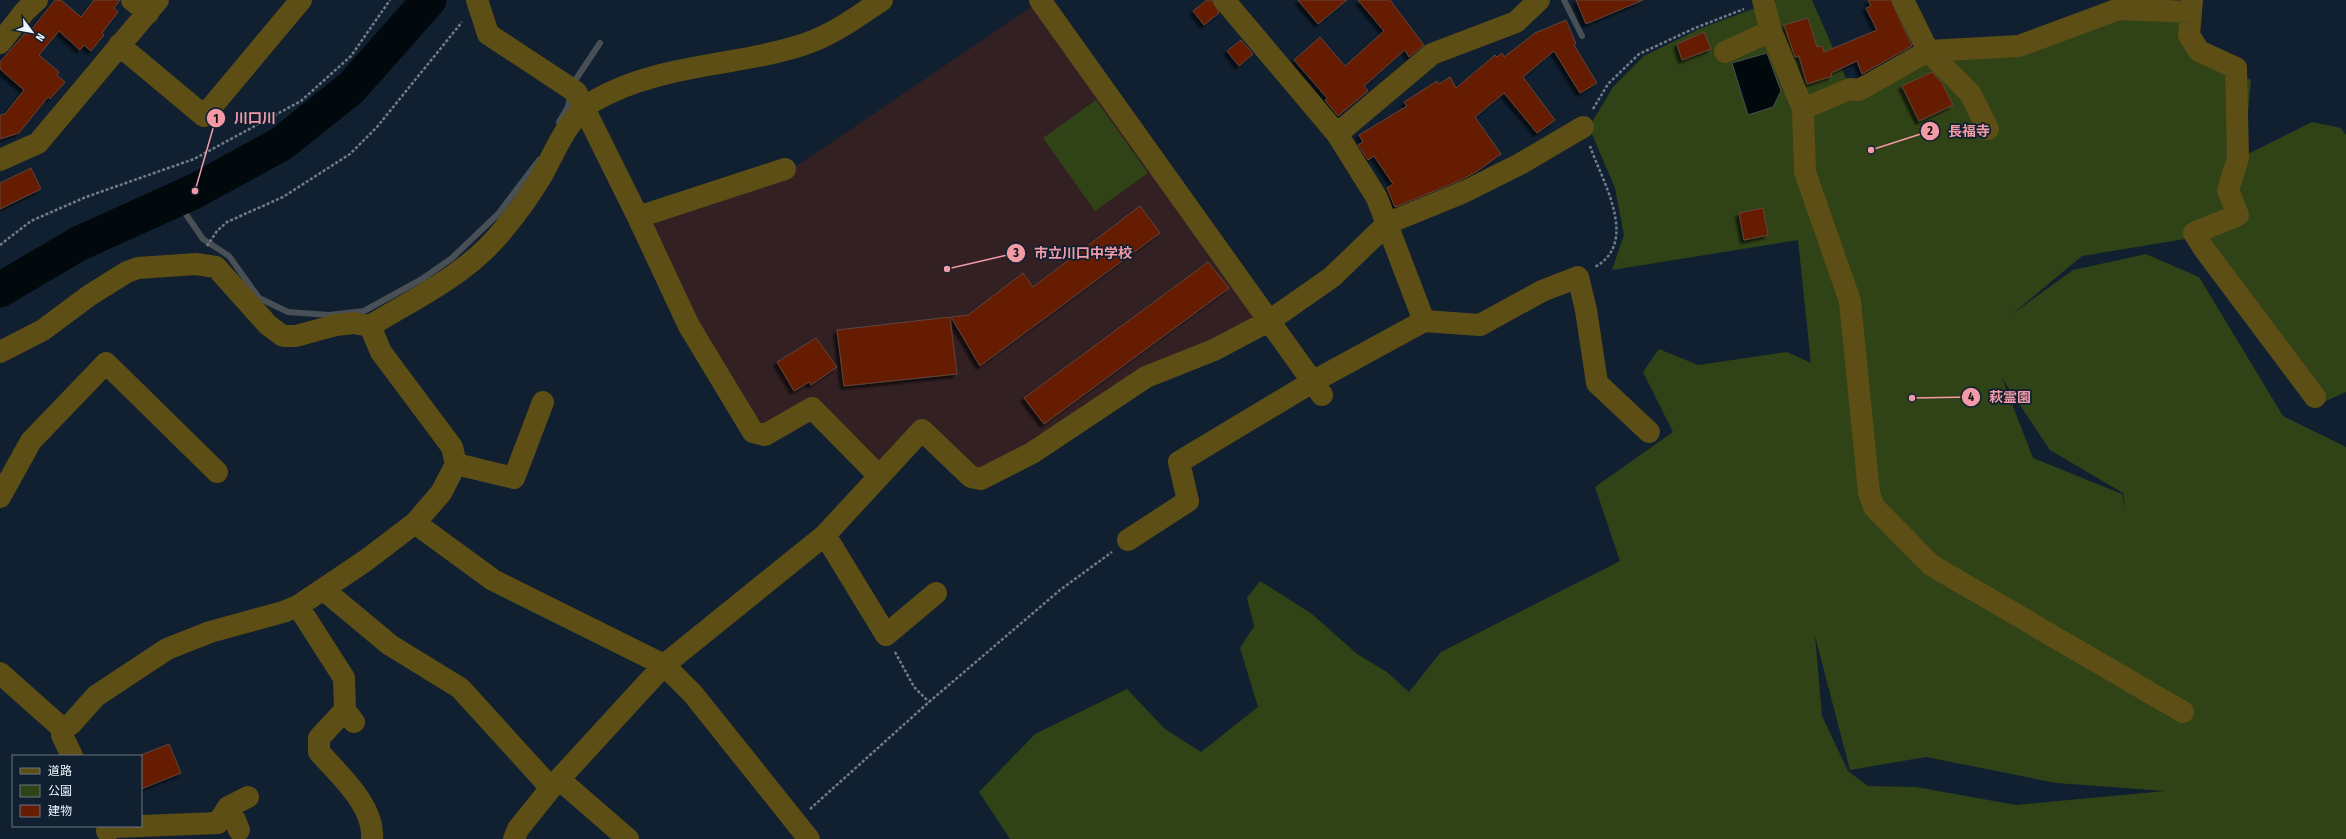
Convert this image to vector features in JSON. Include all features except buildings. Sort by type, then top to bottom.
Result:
[{"type":"street","points":[[0,43],[25,11],[37,0]]},
{"type":"street","points":[[119,45],[204,116],[301,0]]},
{"type":"street","points":[[575,94],[607,94],[650,77],[805,44],[835,30],[882,0]]},
{"type":"street","points":[[1040,0],[1318,388]]},
{"type":"street","points":[[1224,0],[1337,134],[1377,198],[1388,223],[1424,321]]},
{"type":"street","points":[[1337,134],[1432,54],[1516,22],[1539,0]]},
{"type":"street","points":[[1903,0],[1928,52],[1970,93],[1988,129]]},
{"type":"street","points":[[479,1],[488,34],[575,94],[638,217],[689,326],[753,432],[765,435],[812,408],[879,476]]},
{"type":"street","points":[[1763,1],[1771,31],[1803,109],[1805,172],[1850,301],[1869,494],[1874,508],[1931,565],[2183,712]]},
{"type":"street","points":[[0,160],[38,143],[119,45],[146,4]]},
{"type":"street","points":[[1803,109],[1850,89],[1859,90],[1928,52],[2019,46],[2119,9],[2191,6],[2189,36],[2200,51],[2236,68],[2238,158],[2228,190],[2238,214],[2194,233],[2204,249],[2315,397]]},
{"type":"street","points":[[1725,52],[1771,31]]},
{"type":"street","points":[[0,352],[43,330],[90,295],[127,272],[138,268],[196,264],[216,267],[268,325],[283,336],[296,336],[336,325],[353,323],[370,326],[451,279],[502,231],[541,177],[569,127],[575,94]]},
{"type":"street","points":[[514,839],[518,829],[556,784],[664,666],[825,535],[922,430],[971,477],[981,478],[1032,453],[1146,376],[1214,350],[1269,321],[1332,277],[1388,223],[1464,192],[1520,164],[1583,127]]},
{"type":"street","points":[[638,217],[785,169]]},
{"type":"street","points":[[1128,540],[1188,501],[1179,462],[1318,388],[1424,321],[1480,326],[1542,291],[1578,277],[1586,310],[1597,383],[1649,432]]},
{"type":"street","points":[[72,755],[62,735],[63,729],[71,724],[96,696],[167,649],[210,632],[283,612],[298,606],[324,590],[415,523],[441,493],[456,464],[452,447],[382,352],[370,326]]},
{"type":"street","points":[[0,497],[31,441],[106,364],[217,472]]},
{"type":"street","points":[[456,464],[514,478],[543,402]]},
{"type":"street","points":[[415,523],[493,580],[664,666],[693,694],[809,839]]},
{"type":"street","points":[[825,535],[886,635],[936,593]]},
{"type":"street","points":[[324,590],[390,646],[460,688],[556,784],[628,839]]},
{"type":"street","points":[[298,606],[344,678],[350,716],[319,738],[319,752],[356,793],[373,828],[372,839]]},
{"type":"street","points":[[0,672],[63,729]]},
{"type":"street","points":[[142,826],[218,823],[228,807],[248,796]]},
{"type":"street","points":[[223,815],[235,820],[240,830]]},
{"type":"path","points":[[0,245],[31,221],[86,197],[194,159],[301,102],[351,56],[390,0]]},
{"type":"path","points":[[211,239],[227,222],[283,197],[350,154],[377,127],[479,1]]},
{"type":"path","points":[[1598,266],[1613,253],[1618,234],[1608,189],[1583,127],[1608,84],[1639,54],[1695,28],[1763,1]]},
{"type":"path","points":[[796,821],[929,702],[1060,590],[1128,540]]},
{"type":"path","points":[[886,635],[914,687],[929,702]]},
{"type":"shaded area","points":[[1040,1],[1269,321],[981,479],[922,430],[879,476],[812,409],[765,435],[638,217],[798,165]]},
{"type":"shaded area","points":[[1767,53],[1781,91],[1773,107],[1748,115],[1732,63]]},
{"type":"green space","points":[[1777,0],[1812,0],[1852,92],[1933,53],[2121,16],[2185,21],[2197,59],[2251,80],[2244,156],[2312,122],[2341,128],[2346,135],[2346,392],[2317,405],[2191,238],[2082,256],[2011,315],[2073,270],[2146,254],[2199,277],[2283,416],[2346,447],[2346,839],[1010,839],[979,792],[1035,734],[1127,689],[1165,729],[1201,752],[1258,707],[1240,648],[1254,626],[1247,598],[1260,581],[1312,614],[1357,654],[1387,672],[1409,692],[1441,652],[1620,561],[1595,487],[1673,432],[1643,372],[1659,349],[1698,365],[1787,352],[1811,363],[1798,240],[1612,270],[1624,235],[1615,188],[1589,127],[1613,87],[1644,56],[1699,29]],"holes":[[[2002,378],[2050,450],[2123,493],[2125,510],[2122,494],[2033,458]],[[1815,636],[1850,770],[1926,757],[2056,783],[2165,791],[2016,805],[1916,787],[1868,786],[1848,771],[1822,716]]]},
{"type":"green space","points":[[1096,100],[1148,173],[1095,211],[1043,138]]},
{"type":"waterway","points":[[0,290],[78,244],[195,191],[281,144],[351,88],[429,0]]},
{"type":"waterway","points":[[1564,0],[1582,36]]},
{"type":"waterway","points":[[572,85],[600,43]]},
{"type":"waterway","points":[[559,122],[568,107],[570,96]]},
{"type":"waterway","points":[[176,200],[203,239],[229,256],[259,298],[288,312],[329,315],[364,311],[422,279],[452,258],[498,214],[539,160]]},
{"type":"place","name":"長福寺","points":[[1871,150]]},
{"type":"place","name":"川口川","points":[[195,191]]},
{"type":"place","name":"市立川口中学校","points":[[947,269]]},
{"type":"place","name":"萩霊園","points":[[1912,398]]}]
